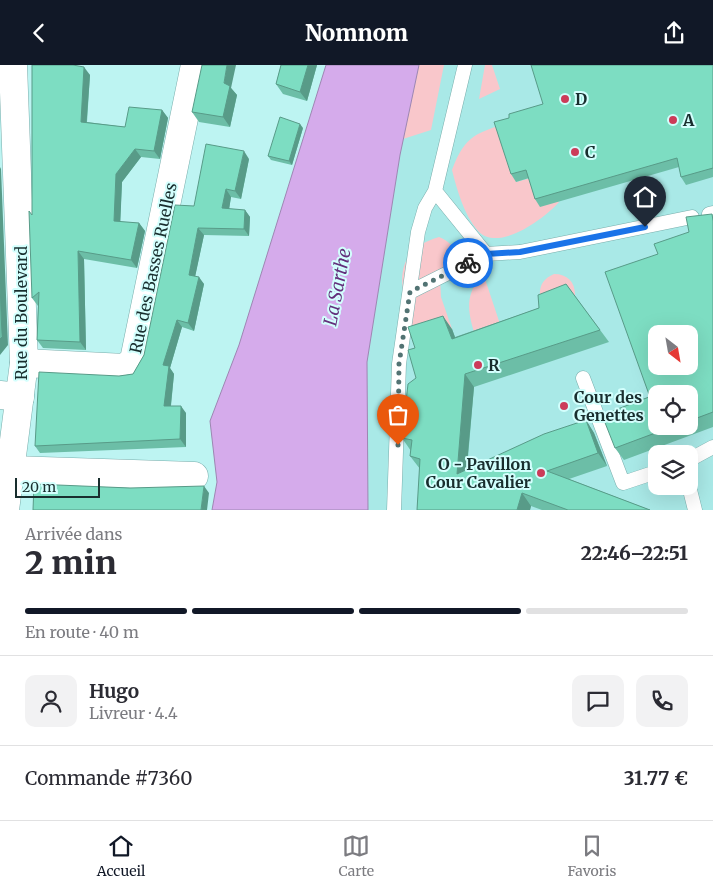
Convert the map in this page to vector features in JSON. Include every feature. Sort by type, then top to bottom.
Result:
[{"type":"street","name":"Rue du Boulevard","points":[[5,510],[12,470],[10,396],[24,363],[7,113],[12,65]]},
{"type":"street","name":"Rue des Basses Ruelles","points":[[24,363],[125,368],[134,360],[195,65]]},
{"type":"street","points":[[12,470],[194,476]]},
{"type":"lane","points":[[394,510],[399,364],[418,232],[425,208],[435,191],[465,65]]},
{"type":"lane","points":[[435,191],[486,254]]},
{"type":"lane","points":[[410,292],[486,254],[520,252],[692,217]]},
{"type":"lane","points":[[583,378],[623,483],[648,475]]},
{"type":"lane","points":[[698,455],[713,447]]},
{"type":"lane","points":[[691,495],[695,510]]},
{"type":"shaded area","points":[[419,65],[713,65],[713,510],[368,510],[367,362],[400,155]]},
{"type":"shaded area","points":[[419,65],[444,65],[431,130],[403,139]]},
{"type":"shaded area","points":[[485,65],[492,65],[500,89],[479,99]]},
{"type":"shaded area","points":[[514,121],[516,182],[531,178],[559,202],[533,224],[521,231],[498,238],[487,237],[478,231],[469,218],[452,170],[468,141],[482,132]]},
{"type":"shaded area","points":[[439,237],[450,244],[456,257],[440,278],[441,297],[452,329],[417,340],[403,294],[404,266],[410,254],[421,244]]},
{"type":"shaded area","points":[[554,274],[559,274],[570,280],[574,287],[575,297],[540,298],[542,283]]},
{"type":"shaded area","points":[[480,277],[485,279],[504,336],[478,345],[470,318],[469,302],[474,285]]},
{"type":"water","name":"La Sarthe","points":[[326,65],[419,65],[400,155],[367,362],[368,510],[212,510],[217,482],[210,421],[239,345]]},
{"type":"building","points":[[32,65],[73,65],[84,67],[81,122],[125,127],[129,107],[162,110],[154,151],[135,149],[116,174],[114,221],[139,223],[131,260],[78,251],[80,342],[37,340],[39,292],[32,298],[29,211],[32,215]]},
{"type":"building","points":[[202,65],[227,65],[224,83],[230,86],[223,117],[192,112]]},
{"type":"building","points":[[281,65],[308,65],[300,92],[276,84]]},
{"type":"building","points":[[531,65],[713,65],[713,168],[681,177],[677,158],[535,199],[526,170],[511,174],[494,122],[509,118],[509,114],[543,104]]},
{"type":"building","points":[[280,117],[300,124],[289,161],[268,156]]},
{"type":"building","points":[[206,144],[244,151],[235,191],[226,189],[222,208],[245,210],[244,229],[198,228],[189,275],[199,277],[188,323],[177,320],[163,365],[169,366],[164,406],[181,406],[180,439],[35,446],[39,372],[119,376],[133,374],[144,355],[175,205],[194,206]]},
{"type":"building","points":[[712,214],[713,412],[698,418],[698,385],[648,385],[648,392],[605,272],[658,254],[654,244],[689,232],[686,217]]},
{"type":"building","points":[[0,283],[2,337],[0,339]]},
{"type":"building","points":[[566,284],[600,330],[465,374],[457,474],[544,434],[586,420],[598,453],[547,471],[650,510],[568,510],[522,493],[517,510],[417,510],[420,459],[410,456],[412,440],[402,438],[408,384],[416,378],[408,350],[415,348],[408,327],[443,316],[452,339],[539,308],[538,295]]},
{"type":"building","points":[[648,397],[648,435],[650,435],[615,448],[602,415]]},
{"type":"building","points":[[34,484],[130,488],[204,486],[201,510],[33,510]]},
{"type":"way so far","points":[[398,445],[399,364],[410,292],[468,263]]},
{"type":"place","name":"D","points":[[565,99]]},
{"type":"place","name":"A","points":[[673,120]]},
{"type":"place","name":"C","points":[[575,152]]},
{"type":"place","name":"R","points":[[478,365]]},
{"type":"place","name":"Cour des Genettes","points":[[564,406]]},
{"type":"place","name":"O - Pavillon Cour Cavalier","points":[[541,473]]},
{"type":"route","points":[[468,263],[486,254],[520,252],[645,227]]}]
